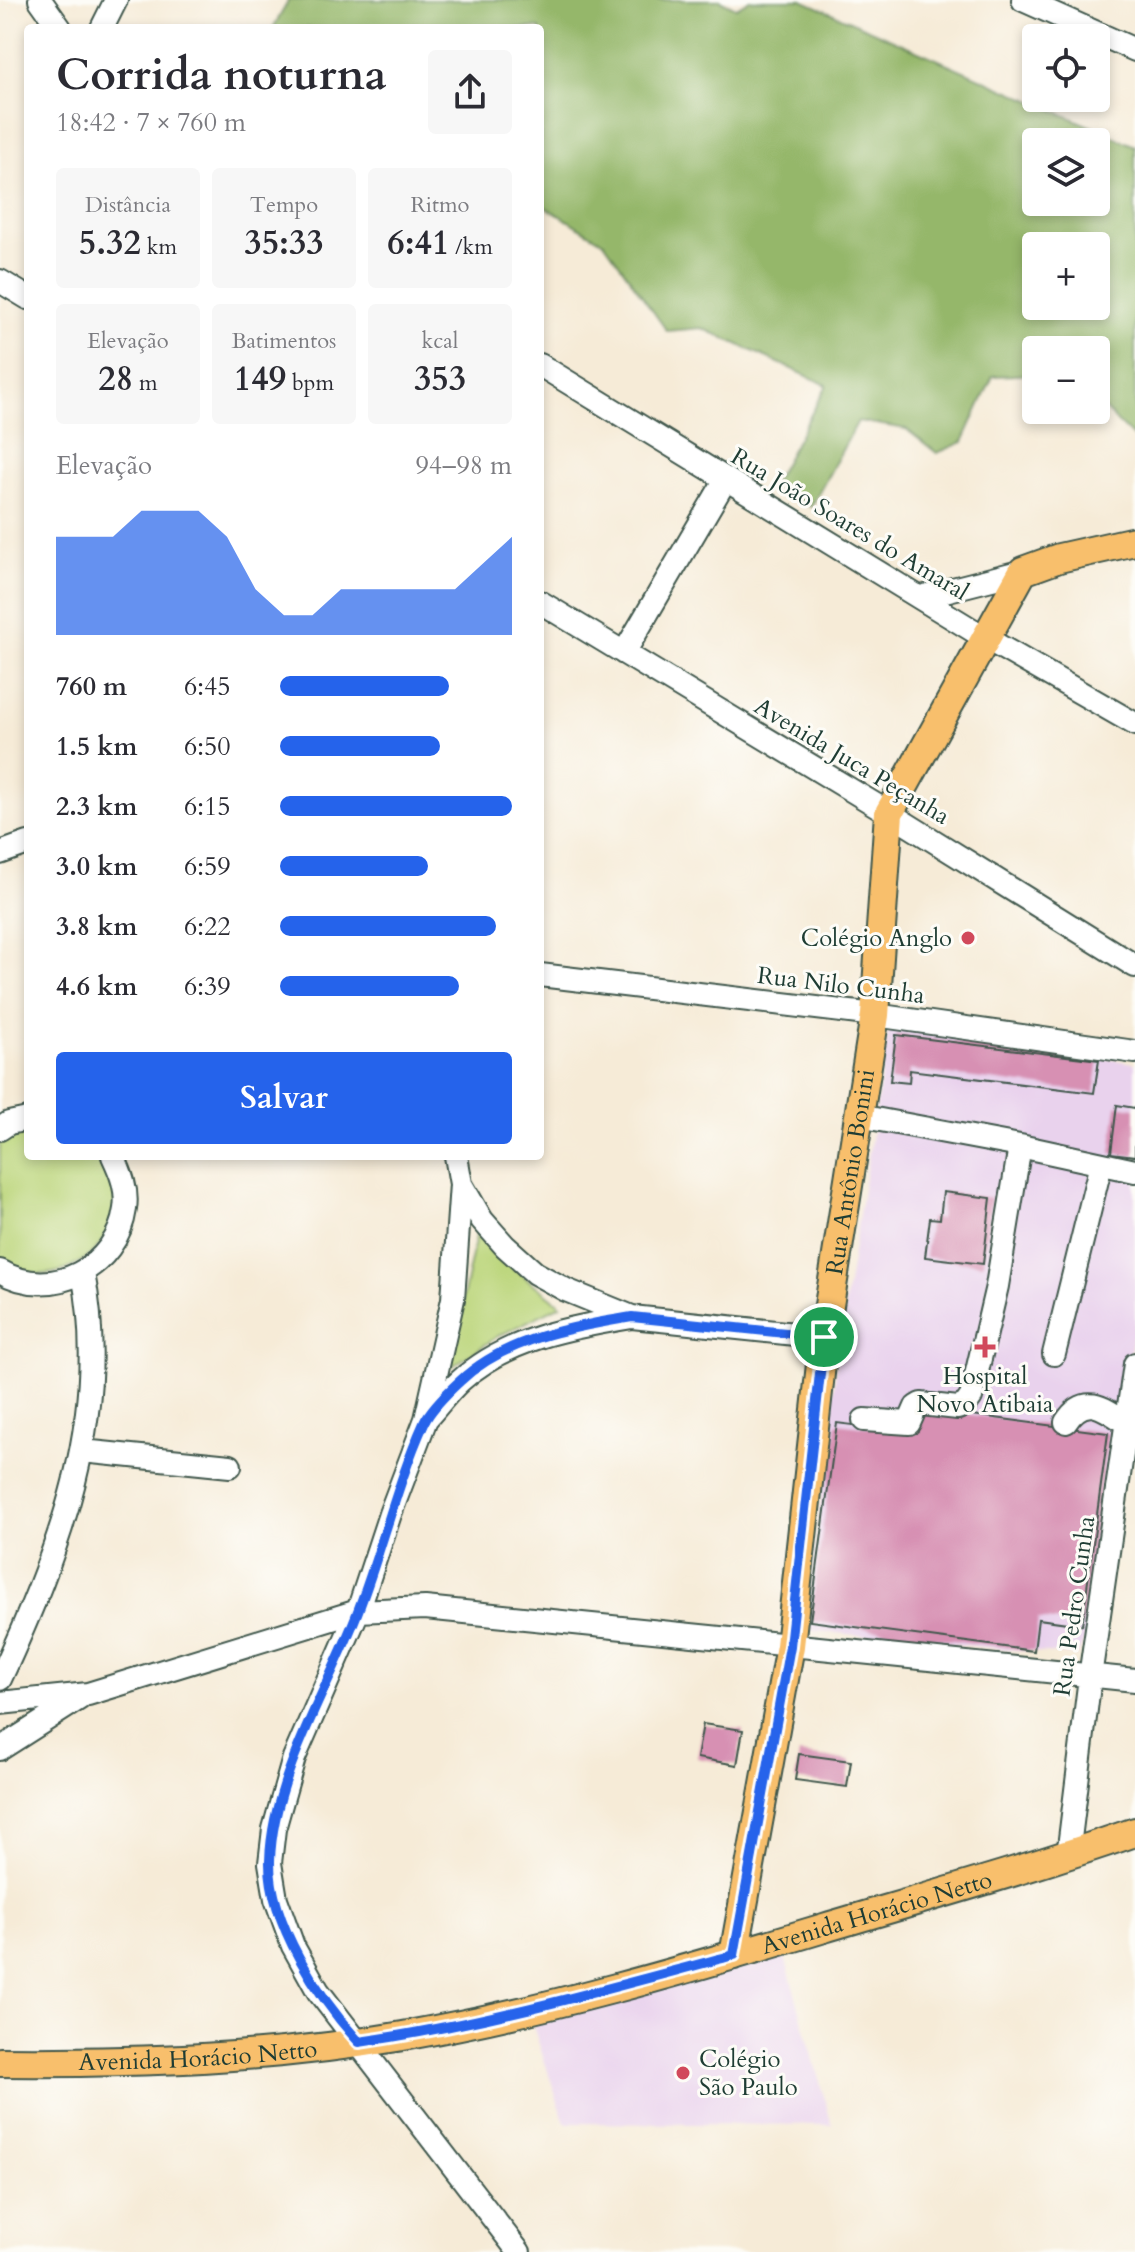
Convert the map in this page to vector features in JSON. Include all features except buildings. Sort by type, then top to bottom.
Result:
[{"type":"main road","points":[[889,813],[1023,571],[1059,558],[1135,541]]},
{"type":"main road","name":"Rua Antônio Bonini","points":[[734,1955],[790,1646],[824,1337],[875,1015],[889,813]]},
{"type":"main road","name":"Avenida Horácio Netto","points":[[0,2062],[149,2061],[261,2055],[461,2025],[734,1955],[1135,1832]]},
{"type":"street","points":[[40,0],[57,24]]},
{"type":"street","points":[[104,24],[116,0]]},
{"type":"street","points":[[1023,0],[1135,50]]},
{"type":"street","points":[[0,281],[24,296]]},
{"type":"street","name":"Rua João Soares do Amaral","points":[[544,367],[987,639],[1135,724]]},
{"type":"street","points":[[624,653],[726,479]]},
{"type":"street","points":[[921,597],[1023,571]]},
{"type":"street","name":"Avenida Juca Peçanha","points":[[544,604],[1135,966]]},
{"type":"street","points":[[0,853],[24,844]]},
{"type":"street","name":"Rua Nilo Cunha","points":[[544,975],[875,1015],[1135,1052]]},
{"type":"street","points":[[859,1116],[1135,1171]]},
{"type":"street","points":[[0,1129],[24,1120]]},
{"type":"street","points":[[864,1420],[909,1423],[916,1407],[921,1404],[958,1408],[971,1397],[997,1286],[1020,1146]]},
{"type":"street","points":[[4,1281],[60,1282],[83,1273],[102,1258],[119,1235],[126,1207],[123,1178],[115,1160]]},
{"type":"street","points":[[457,1160],[461,1184],[453,1299],[426,1419],[358,1611],[294,1758],[274,1829],[270,1863],[276,1899],[293,1946],[318,1991],[519,2252]]},
{"type":"street","points":[[1054,1354],[1101,1164]]},
{"type":"street","points":[[461,1184],[482,1220],[535,1273],[566,1290],[632,1317]]},
{"type":"street","points":[[0,1679],[32,1610],[56,1546],[82,1451],[91,1364],[89,1306],[83,1273]]},
{"type":"street","points":[[566,1290],[574,1299],[576,1308],[570,1327]]},
{"type":"street","points":[[426,1419],[460,1381],[499,1352],[570,1327],[632,1317],[824,1337]]},
{"type":"street","name":"Rua Pedro Cunha","points":[[1068,1855],[1135,1364]]},
{"type":"street","points":[[1066,1422],[1073,1411],[1081,1406],[1094,1405],[1108,1410],[1126,1423]]},
{"type":"street","points":[[82,1451],[230,1466]]},
{"type":"street","points":[[0,1703],[88,1694],[358,1611],[425,1608],[1135,1680]]},
{"type":"street","points":[[0,1749],[88,1694]]},
{"type":"shaded area","name":"Hospital Novo Atibaia","points":[[889,1027],[1135,1063],[1135,1321],[1088,1632],[1077,1656],[806,1630],[841,1328]]},
{"type":"shaded area","name":"Colégio São Paulo","points":[[784,1954],[832,2125],[565,2123],[532,2023]]},
{"type":"green space","points":[[289,0],[720,0],[736,8],[750,0],[802,0],[1022,96],[1022,112],[1057,112],[1094,128],[1022,128],[1022,216],[1110,216],[1110,135],[1135,146],[1135,439],[1110,415],[1110,336],[1022,336],[1022,375],[993,376],[963,442],[937,453],[906,429],[858,421],[811,507],[773,484],[827,385],[702,328],[667,331],[604,242],[544,206],[544,24],[275,24]]},
{"type":"green space","points":[[24,1129],[24,1160],[104,1160],[115,1191],[114,1214],[109,1231],[100,1245],[73,1266],[40,1274],[23,1272],[0,1261],[0,1140]]},
{"type":"green space","points":[[477,1231],[526,1278],[561,1305],[498,1336],[448,1369]]},
{"type":"place","name":"Colégio Anglo","points":[[968,938]]},
{"type":"place","name":"Hospital Novo Atibaia","points":[[985,1347]]},
{"type":"place","name":"Colégio São Paulo","points":[[683,2073]]},
{"type":"route","points":[[632,1317],[824,1337],[790,1646],[734,1955],[527,2010],[359,2042],[318,1991],[293,1946],[276,1899],[270,1863],[274,1829],[294,1758],[358,1611],[426,1419],[460,1381],[499,1352],[570,1327],[632,1317]]}]
